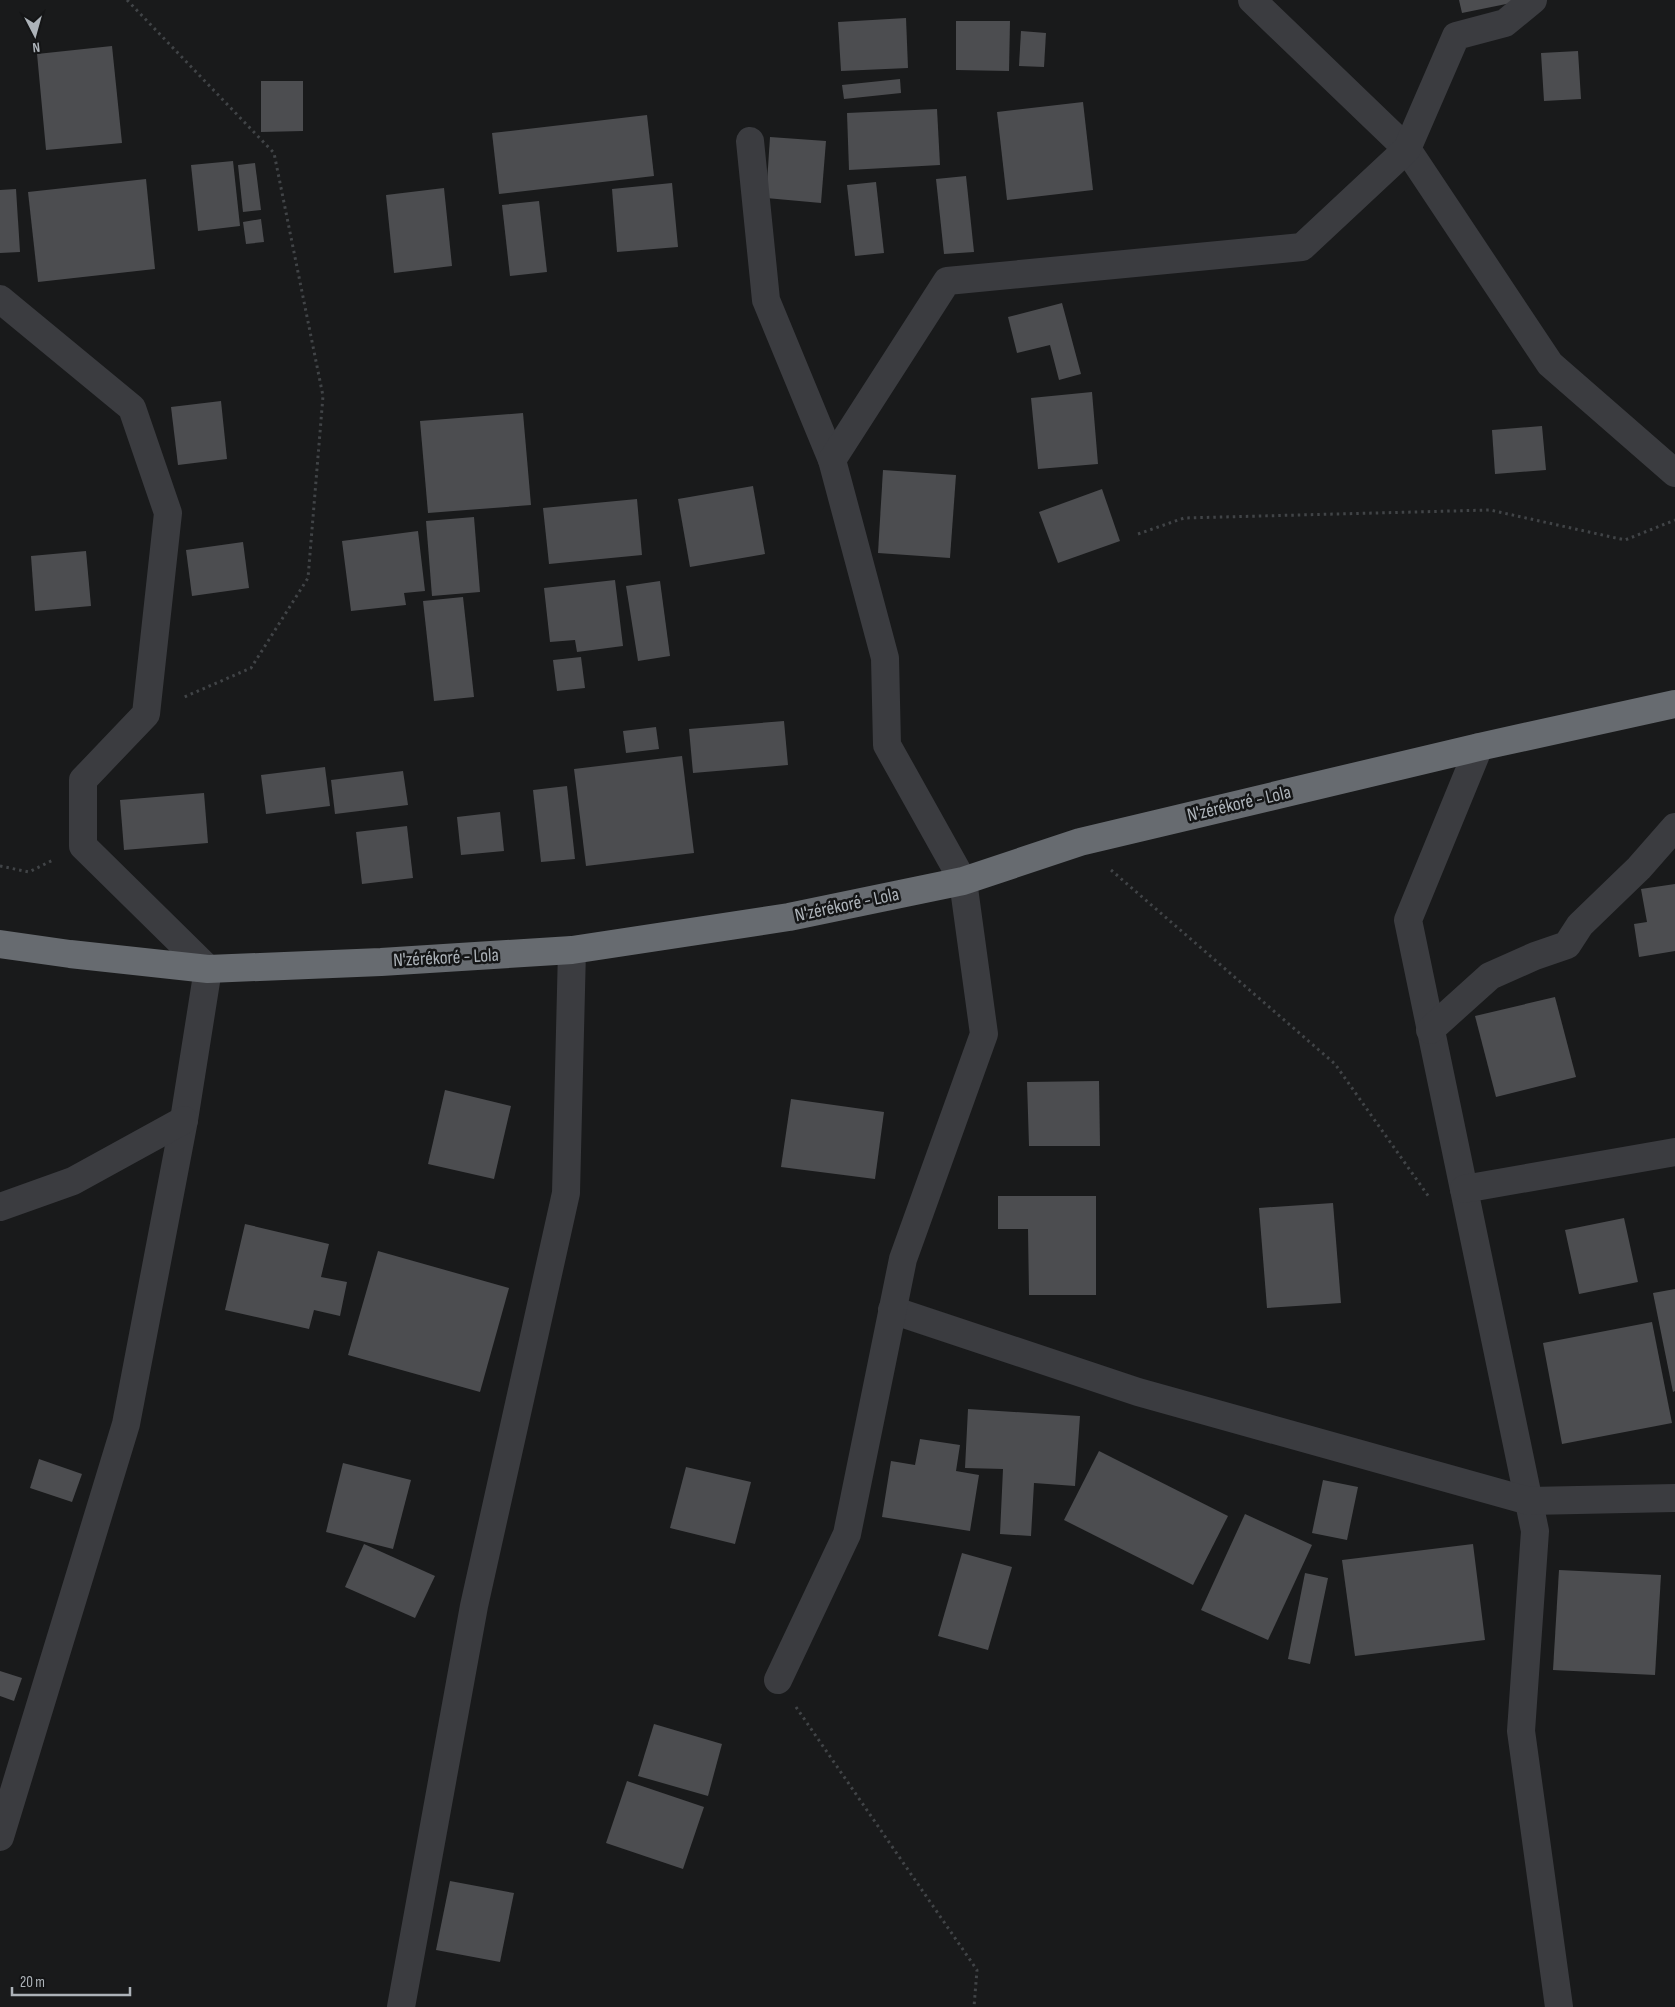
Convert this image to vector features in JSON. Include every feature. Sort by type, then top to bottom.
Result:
[{"type":"highway","name":"N'zérékoré - Lola","points":[[0,944],[208,970],[381,962],[572,950],[789,917],[963,881],[1080,842],[1479,747],[1675,704]]},
{"type":"street","points":[[1252,0],[1407,149],[1550,364],[1675,472]]},
{"type":"street","points":[[832,460],[947,281],[1302,247],[1407,149],[1456,36],[1505,23],[1533,0]]},
{"type":"street","points":[[750,141],[766,300],[832,460],[885,658],[887,744],[963,881],[984,1034],[903,1259],[847,1534],[778,1680]]},
{"type":"street","points":[[0,300],[132,408],[168,513],[146,714],[83,780],[83,846],[208,970],[184,1120],[126,1424],[0,1836]]},
{"type":"street","points":[[1479,747],[1408,920],[1535,1531],[1521,1731],[1559,2007]]},
{"type":"street","points":[[1430,1030],[1490,976],[1535,956],[1568,945],[1580,925],[1639,868],[1675,827]]},
{"type":"street","points":[[401,2007],[474,1606],[566,1193],[572,950]]},
{"type":"street","points":[[0,1208],[74,1180],[184,1120]]},
{"type":"street","points":[[1464,1189],[1675,1152]]},
{"type":"street","points":[[892,1310],[1138,1392],[1529,1501],[1675,1498]]},
{"type":"path","points":[[127,0],[274,153],[324,396],[308,578],[251,668],[146,714]]},
{"type":"path","points":[[1138,534],[1184,518],[1490,510],[1625,540],[1675,520]]},
{"type":"path","points":[[1080,842],[1335,1064],[1430,1199]]},
{"type":"path","points":[[0,866],[29,872],[83,846]]},
{"type":"path","points":[[778,1680],[977,1970],[974,2007]]},
{"type":"building","points":[[1459,0],[1516,0],[1516,2],[1462,13]]},
{"type":"building","points":[[906,18],[908,68],[841,71],[838,22]]},
{"type":"building","points":[[956,21],[1010,21],[1009,71],[956,70]]},
{"type":"building","points":[[1021,31],[1046,33],[1044,67],[1019,66]]},
{"type":"building","points":[[112,46],[122,143],[46,150],[37,54]]},
{"type":"building","points":[[1578,51],[1581,99],[1544,101],[1541,53]]},
{"type":"building","points":[[900,79],[901,93],[844,99],[842,85]]},
{"type":"building","points":[[261,81],[303,81],[303,131],[261,132]]},
{"type":"building","points":[[1083,102],[1093,190],[1007,200],[997,112]]},
{"type":"building","points":[[937,109],[940,165],[849,170],[847,113]]},
{"type":"building","points":[[647,115],[654,176],[499,194],[492,133]]},
{"type":"building","points":[[770,137],[826,141],[821,203],[766,198]]},
{"type":"building","points":[[233,161],[240,226],[198,231],[191,165]]},
{"type":"building","points":[[255,163],[261,210],[243,212],[238,165]]},
{"type":"building","points":[[966,176],[974,252],[944,254],[936,179]]},
{"type":"building","points":[[146,179],[155,269],[38,282],[28,192]]},
{"type":"building","points":[[876,182],[884,253],[855,256],[847,185]]},
{"type":"building","points":[[672,183],[678,247],[617,252],[612,189]]},
{"type":"building","points":[[444,188],[452,266],[394,273],[386,195]]},
{"type":"building","points":[[16,189],[20,252],[0,253],[0,190]]},
{"type":"building","points":[[539,201],[547,272],[510,276],[502,205]]},
{"type":"building","points":[[261,219],[264,242],[246,244],[243,222]]},
{"type":"building","points":[[1062,303],[1081,374],[1059,380],[1050,345],[1017,353],[1008,317]]},
{"type":"building","points":[[1092,392],[1098,464],[1038,469],[1031,398]]},
{"type":"building","points":[[221,401],[227,459],[178,465],[171,407]]},
{"type":"building","points":[[523,413],[531,505],[428,513],[420,421]]},
{"type":"building","points":[[1542,426],[1546,470],[1495,474],[1492,430]]},
{"type":"building","points":[[883,470],[956,475],[950,558],[878,553]]},
{"type":"building","points":[[753,486],[765,554],[690,567],[678,499]]},
{"type":"building","points":[[1102,489],[1120,541],[1058,563],[1039,512]]},
{"type":"building","points":[[637,499],[642,555],[549,564],[543,508]]},
{"type":"building","points":[[474,517],[480,592],[432,596],[426,521]]},
{"type":"building","points":[[418,531],[425,591],[404,593],[406,605],[351,611],[342,541]]},
{"type":"building","points":[[243,542],[249,588],[192,596],[186,550]]},
{"type":"building","points":[[86,551],[91,606],[35,611],[31,556]]},
{"type":"building","points":[[615,580],[623,646],[577,652],[575,640],[550,642],[544,588]]},
{"type":"building","points":[[660,581],[670,656],[638,661],[626,586]]},
{"type":"building","points":[[463,597],[474,697],[434,701],[423,601]]},
{"type":"building","points":[[581,657],[585,688],[557,691],[553,660]]},
{"type":"building","points":[[784,721],[788,765],[693,773],[689,729]]},
{"type":"building","points":[[656,727],[659,749],[626,753],[623,731]]},
{"type":"building","points":[[682,756],[694,853],[586,866],[574,769]]},
{"type":"building","points":[[325,767],[330,806],[266,814],[261,775]]},
{"type":"building","points":[[403,771],[408,805],[335,814],[331,780]]},
{"type":"building","points":[[567,786],[575,859],[541,862],[533,790]]},
{"type":"building","points":[[204,793],[208,843],[124,850],[120,800]]},
{"type":"building","points":[[500,812],[504,851],[461,855],[457,817]]},
{"type":"building","points":[[407,826],[413,878],[362,884],[356,832]]},
{"type":"building","points":[[1675,884],[1675,951],[1639,957],[1634,924],[1647,922],[1641,889]]},
{"type":"building","points":[[1555,997],[1576,1077],[1496,1097],[1475,1016]]},
{"type":"building","points":[[1099,1081],[1100,1146],[1029,1146],[1027,1082]]},
{"type":"building","points":[[445,1090],[511,1106],[494,1179],[428,1164]]},
{"type":"building","points":[[791,1099],[884,1112],[875,1179],[781,1167]]},
{"type":"building","points":[[998,1196],[1096,1196],[1096,1295],[1029,1295],[1028,1229],[998,1229]]},
{"type":"building","points":[[1333,1203],[1341,1303],[1267,1308],[1259,1208]]},
{"type":"building","points":[[1624,1218],[1638,1282],[1579,1294],[1565,1230]]},
{"type":"building","points":[[245,1224],[329,1244],[321,1277],[347,1282],[340,1316],[314,1310],[309,1329],[225,1310]]},
{"type":"building","points":[[378,1251],[509,1288],[480,1392],[348,1355]]},
{"type":"building","points":[[1675,1289],[1675,1391],[1673,1392],[1653,1293]]},
{"type":"building","points":[[1652,1322],[1672,1423],[1562,1444],[1543,1343]]},
{"type":"building","points":[[968,1409],[1080,1416],[1075,1486],[1034,1483],[1031,1536],[1000,1534],[1003,1469],[965,1468]]},
{"type":"building","points":[[920,1439],[960,1445],[956,1471],[979,1475],[970,1531],[882,1517],[891,1461],[915,1465]]},
{"type":"building","points":[[1099,1451],[1228,1516],[1193,1585],[1064,1520]]},
{"type":"building","points":[[39,1459],[82,1474],[72,1502],[30,1488]]},
{"type":"building","points":[[343,1463],[411,1480],[393,1549],[326,1532]]},
{"type":"building","points":[[686,1467],[751,1482],[735,1544],[670,1528]]},
{"type":"building","points":[[1323,1480],[1358,1487],[1347,1540],[1312,1533]]},
{"type":"building","points":[[1245,1514],[1312,1545],[1268,1640],[1201,1610]]},
{"type":"building","points":[[364,1544],[435,1576],[415,1618],[345,1587]]},
{"type":"building","points":[[1473,1544],[1485,1640],[1355,1656],[1342,1560]]},
{"type":"building","points":[[962,1553],[1012,1567],[988,1650],[938,1636]]},
{"type":"building","points":[[1559,1570],[1661,1575],[1655,1675],[1553,1670]]},
{"type":"building","points":[[1305,1573],[1328,1578],[1310,1664],[1288,1659]]},
{"type":"building","points":[[0,1671],[22,1678],[14,1701],[0,1696]]},
{"type":"building","points":[[654,1724],[722,1744],[708,1796],[638,1776]]},
{"type":"building","points":[[627,1781],[704,1807],[683,1869],[606,1843]]},
{"type":"building","points":[[450,1881],[514,1893],[500,1962],[436,1950]]}]
